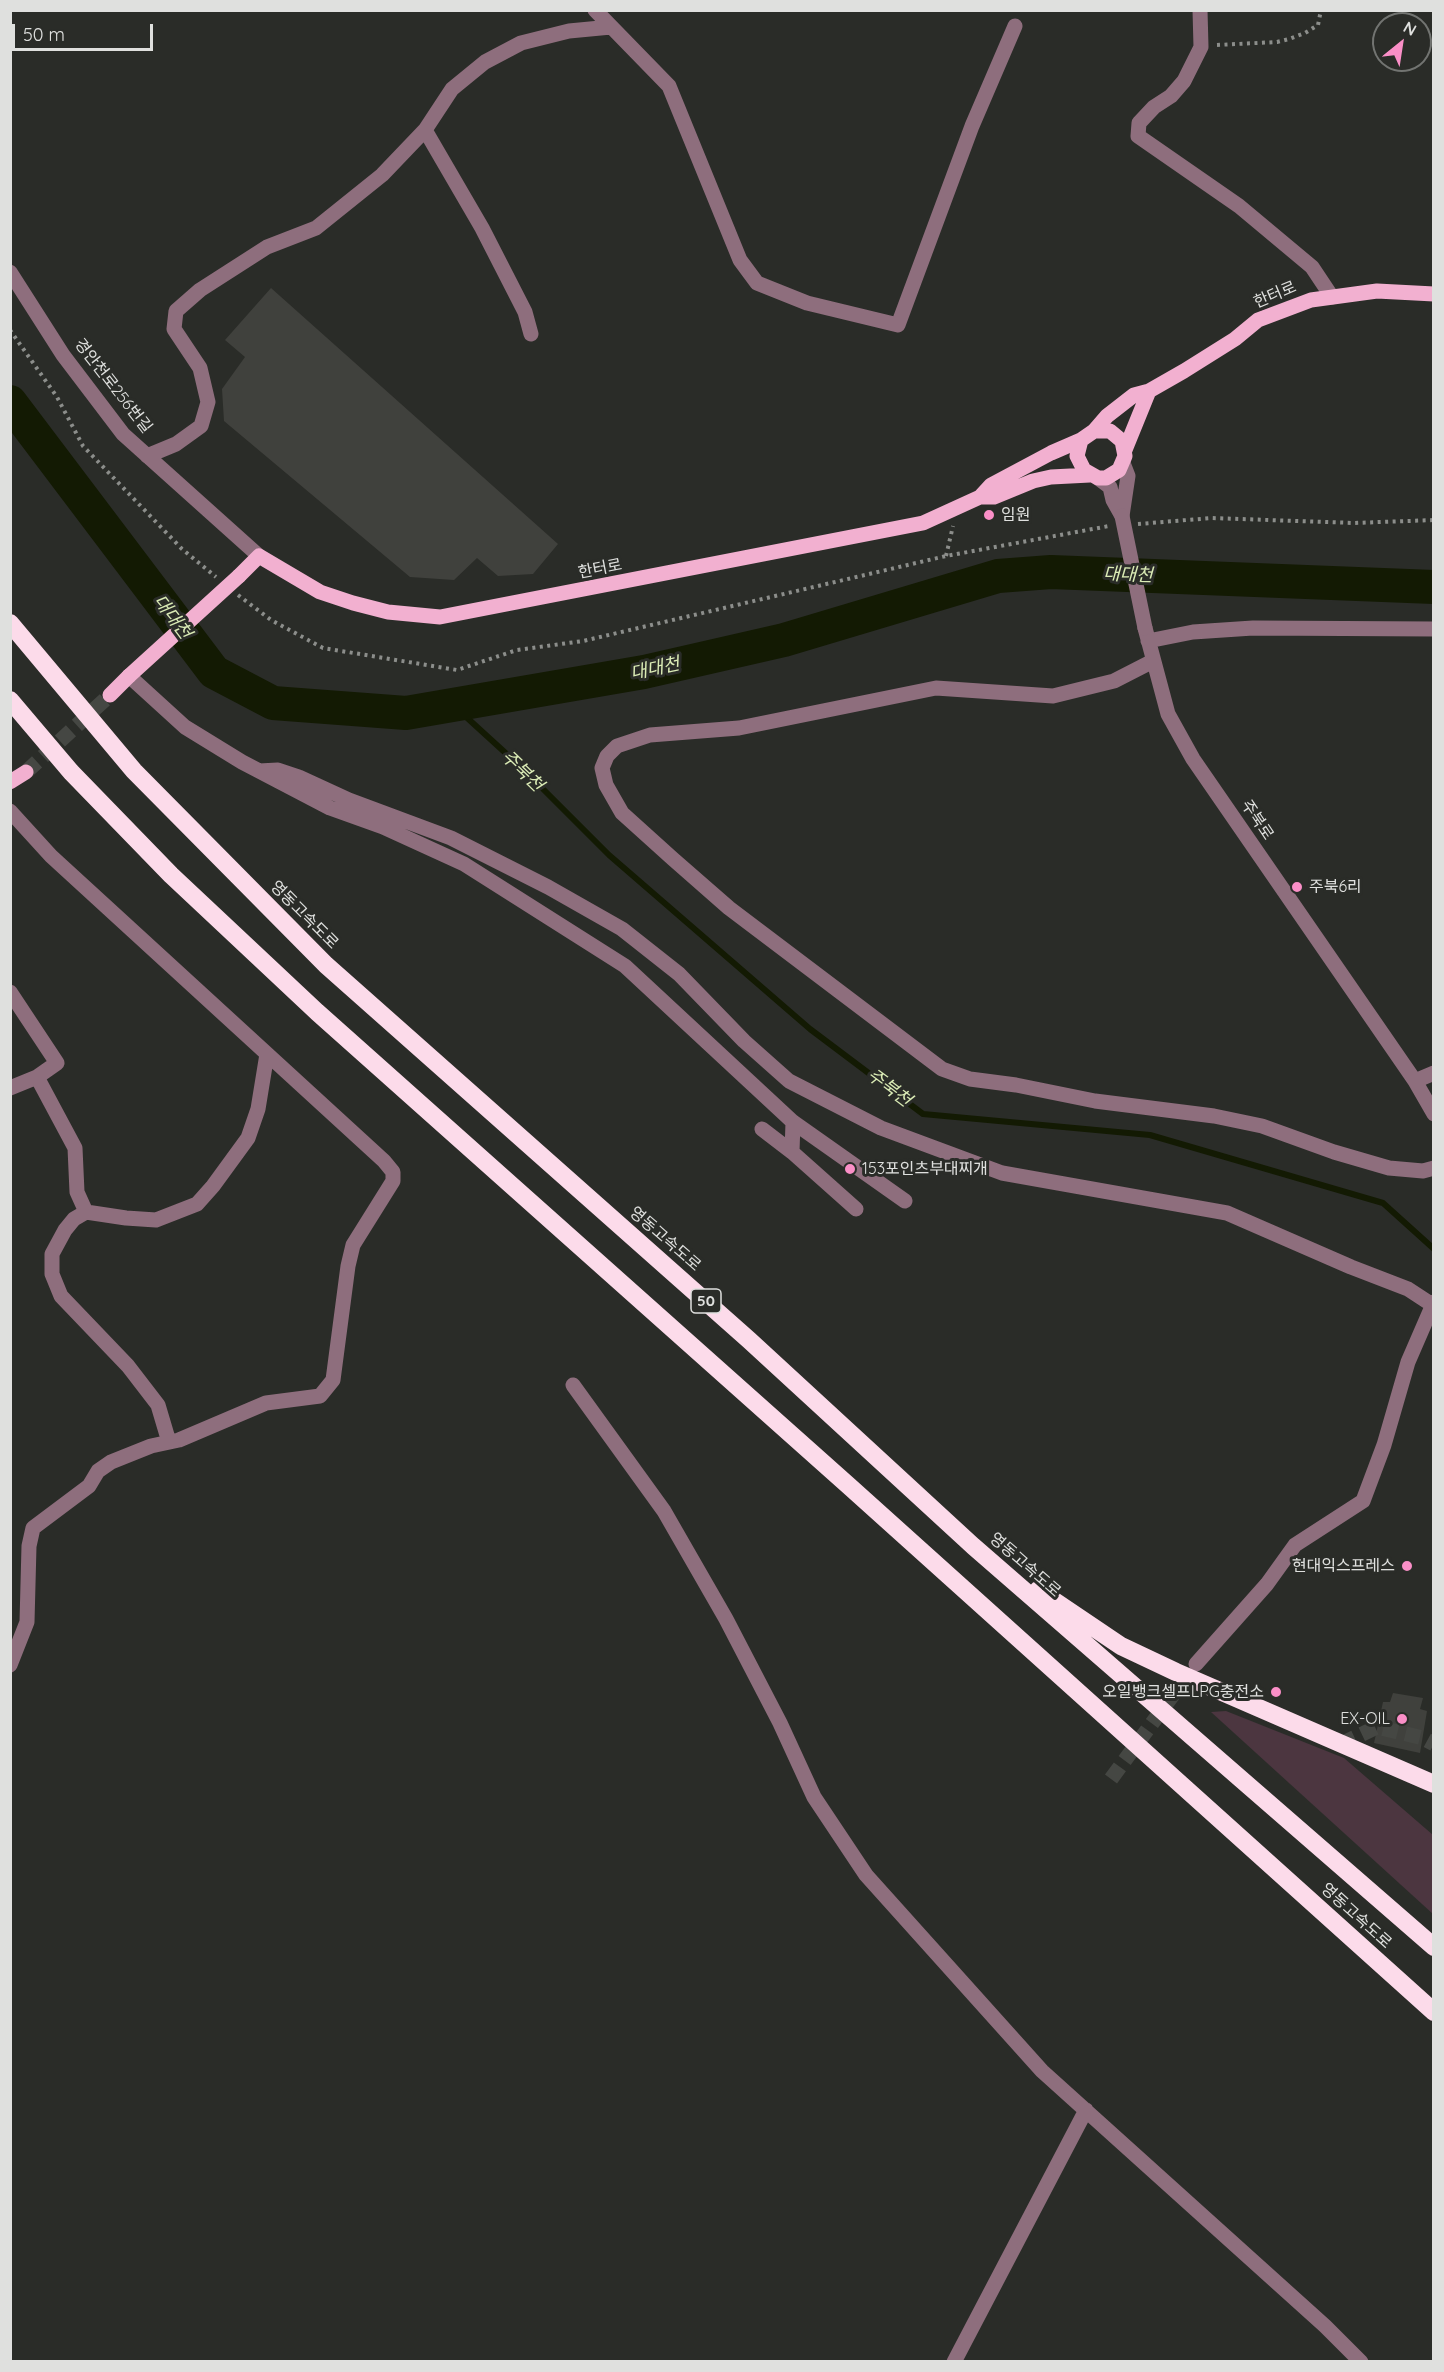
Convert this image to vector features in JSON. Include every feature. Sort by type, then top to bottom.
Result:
[{"type":"highway","name":"영동고속도로","points":[[10,623],[134,771],[326,965],[749,1340],[973,1546],[1434,1947]]},
{"type":"highway","name":"영동고속도로","points":[[10,700],[71,772],[171,875],[317,1012],[832,1470],[1434,2012]]},
{"type":"highway","points":[[973,1546],[1121,1646],[1434,1784]]},
{"type":"main road","name":"한터로","points":[[1094,431],[1107,416],[1134,395],[1149,391],[1235,339],[1258,320],[1311,300],[1377,291],[1434,294]]},
{"type":"main road","points":[[1124,457],[1117,435],[1110,431],[1094,431],[1081,440],[1077,456],[1084,470],[1094,476],[1113,475],[1124,457],[1149,391]]},
{"type":"main road","name":"한터로","points":[[259,556],[320,592],[388,612],[441,617],[924,523],[980,497],[991,485],[1081,440]]},
{"type":"main road","name":"한터로","points":[[980,497],[994,497],[1033,481],[1051,477],[1094,476]]},
{"type":"main road","points":[[110,694],[259,556]]},
{"type":"main road","points":[[10,782],[26,772]]},
{"type":"street","points":[[595,10],[669,86],[740,260],[758,283],[807,303],[898,325],[972,126],[1015,26]]},
{"type":"street","points":[[1200,10],[1201,47],[1184,81],[1171,96],[1154,107],[1139,123],[1138,136],[1239,206],[1312,267],[1332,297]]},
{"type":"street","points":[[147,456],[176,444],[201,426],[208,402],[200,368],[174,329],[176,311],[200,290],[267,247],[316,228],[382,175],[425,130],[452,89],[485,62],[521,43],[569,31],[611,27]]},
{"type":"street","points":[[425,130],[482,228],[525,312],[531,334]]},
{"type":"street","name":"경안천로256번길","points":[[10,272],[63,355],[123,434],[259,556]]},
{"type":"street","name":"주북로","points":[[1122,516],[1128,476],[1124,457]]},
{"type":"street","name":"주북로","points":[[1094,476],[1110,487],[1113,500],[1122,516],[1147,634],[1168,714],[1193,759],[1415,1081],[1434,1114]]},
{"type":"street","points":[[1147,634],[1253,628],[1434,629]]},
{"type":"street","points":[[1154,661],[1114,681],[1053,696],[936,688],[739,728],[650,735],[617,747],[607,756],[602,768],[606,785],[622,813],[681,866],[729,908],[942,1068],[970,1079],[1016,1085],[1095,1101],[1214,1116],[1262,1126],[1334,1152],[1389,1168],[1423,1171],[1434,1168]]},
{"type":"street","points":[[129,676],[185,727],[259,771],[330,808],[383,827],[464,864],[625,966],[794,1122],[905,1201]]},
{"type":"street","points":[[259,771],[279,771],[299,777],[348,800],[451,838],[548,887],[622,929],[679,974],[744,1041],[789,1081],[881,1128],[1002,1173],[1227,1213],[1408,1289],[1433,1304],[1408,1362],[1384,1444],[1363,1501],[1295,1545],[1267,1584],[1196,1664]]},
{"type":"street","points":[[10,811],[51,856],[384,1161],[393,1172],[393,1181],[353,1245],[348,1266],[333,1380],[320,1396],[266,1403],[179,1440],[151,1446],[111,1462],[98,1471],[89,1486],[33,1528],[29,1546],[27,1622],[10,1665]]},
{"type":"street","points":[[10,992],[57,1063],[37,1077],[10,1088]]},
{"type":"street","points":[[169,1442],[158,1405],[128,1366],[61,1296],[52,1274],[52,1254],[65,1230],[74,1219],[86,1212],[156,1220],[179,1213],[197,1204],[248,1138],[258,1109],[267,1054]]},
{"type":"street","points":[[1415,1081],[1434,1073]]},
{"type":"street","points":[[37,1077],[75,1148],[77,1192],[86,1212]]},
{"type":"street","points":[[792,1152],[794,1122]]},
{"type":"street","points":[[762,1129],[792,1152],[856,1209]]},
{"type":"street","points":[[573,1385],[664,1511],[726,1619],[780,1723],[814,1797],[866,1875],[1042,2071],[1361,2361]]},
{"type":"street","points":[[954,2361],[1086,2110]]},
{"type":"path","points":[[1201,47],[1277,42],[1289,39],[1318,25],[1322,10]]},
{"type":"path","points":[[946,556],[953,531],[953,510]]},
{"type":"shaded area","points":[[1226,1711],[1344,1758],[1433,1835],[1433,1914],[1211,1712]]},
{"type":"building","points":[[271,288],[558,544],[533,574],[498,576],[477,558],[454,580],[410,577],[224,421],[222,389],[245,357],[225,340]]},
{"type":"building","name":"EX-OIL","points":[[1393,1693],[1423,1698],[1420,1709],[1427,1711],[1420,1753],[1374,1743],[1383,1702],[1390,1702]]},
{"type":"waterway","name":"대대천","points":[[10,402],[214,672],[273,703],[406,713],[644,672],[784,640],[998,576],[1051,572],[1434,587]]},
{"type":"waterway","name":"주북천","points":[[453,705],[522,768],[609,855],[810,1029],[923,1114],[1150,1135],[1383,1203],[1434,1249]]},
{"type":"tunnel","points":[[26,772],[110,695]]},
{"type":"tunnel","points":[[1111,1779],[1192,1669]]},
{"type":"tunnel","points":[[1341,1744],[1377,1727],[1423,1738],[1434,1744]]},
{"type":"place","name":"임원","points":[[989,515]]},
{"type":"place","name":"주북6리","points":[[1297,887]]},
{"type":"place","name":"153포인츠부대찌개","points":[[850,1169]]},
{"type":"place","name":"현대익스프레스","points":[[1407,1566]]},
{"type":"place","name":"오일뱅크셀프LPG충전소","points":[[1276,1692]]},
{"type":"place","name":"EX-OIL","points":[[1402,1719]]}]
